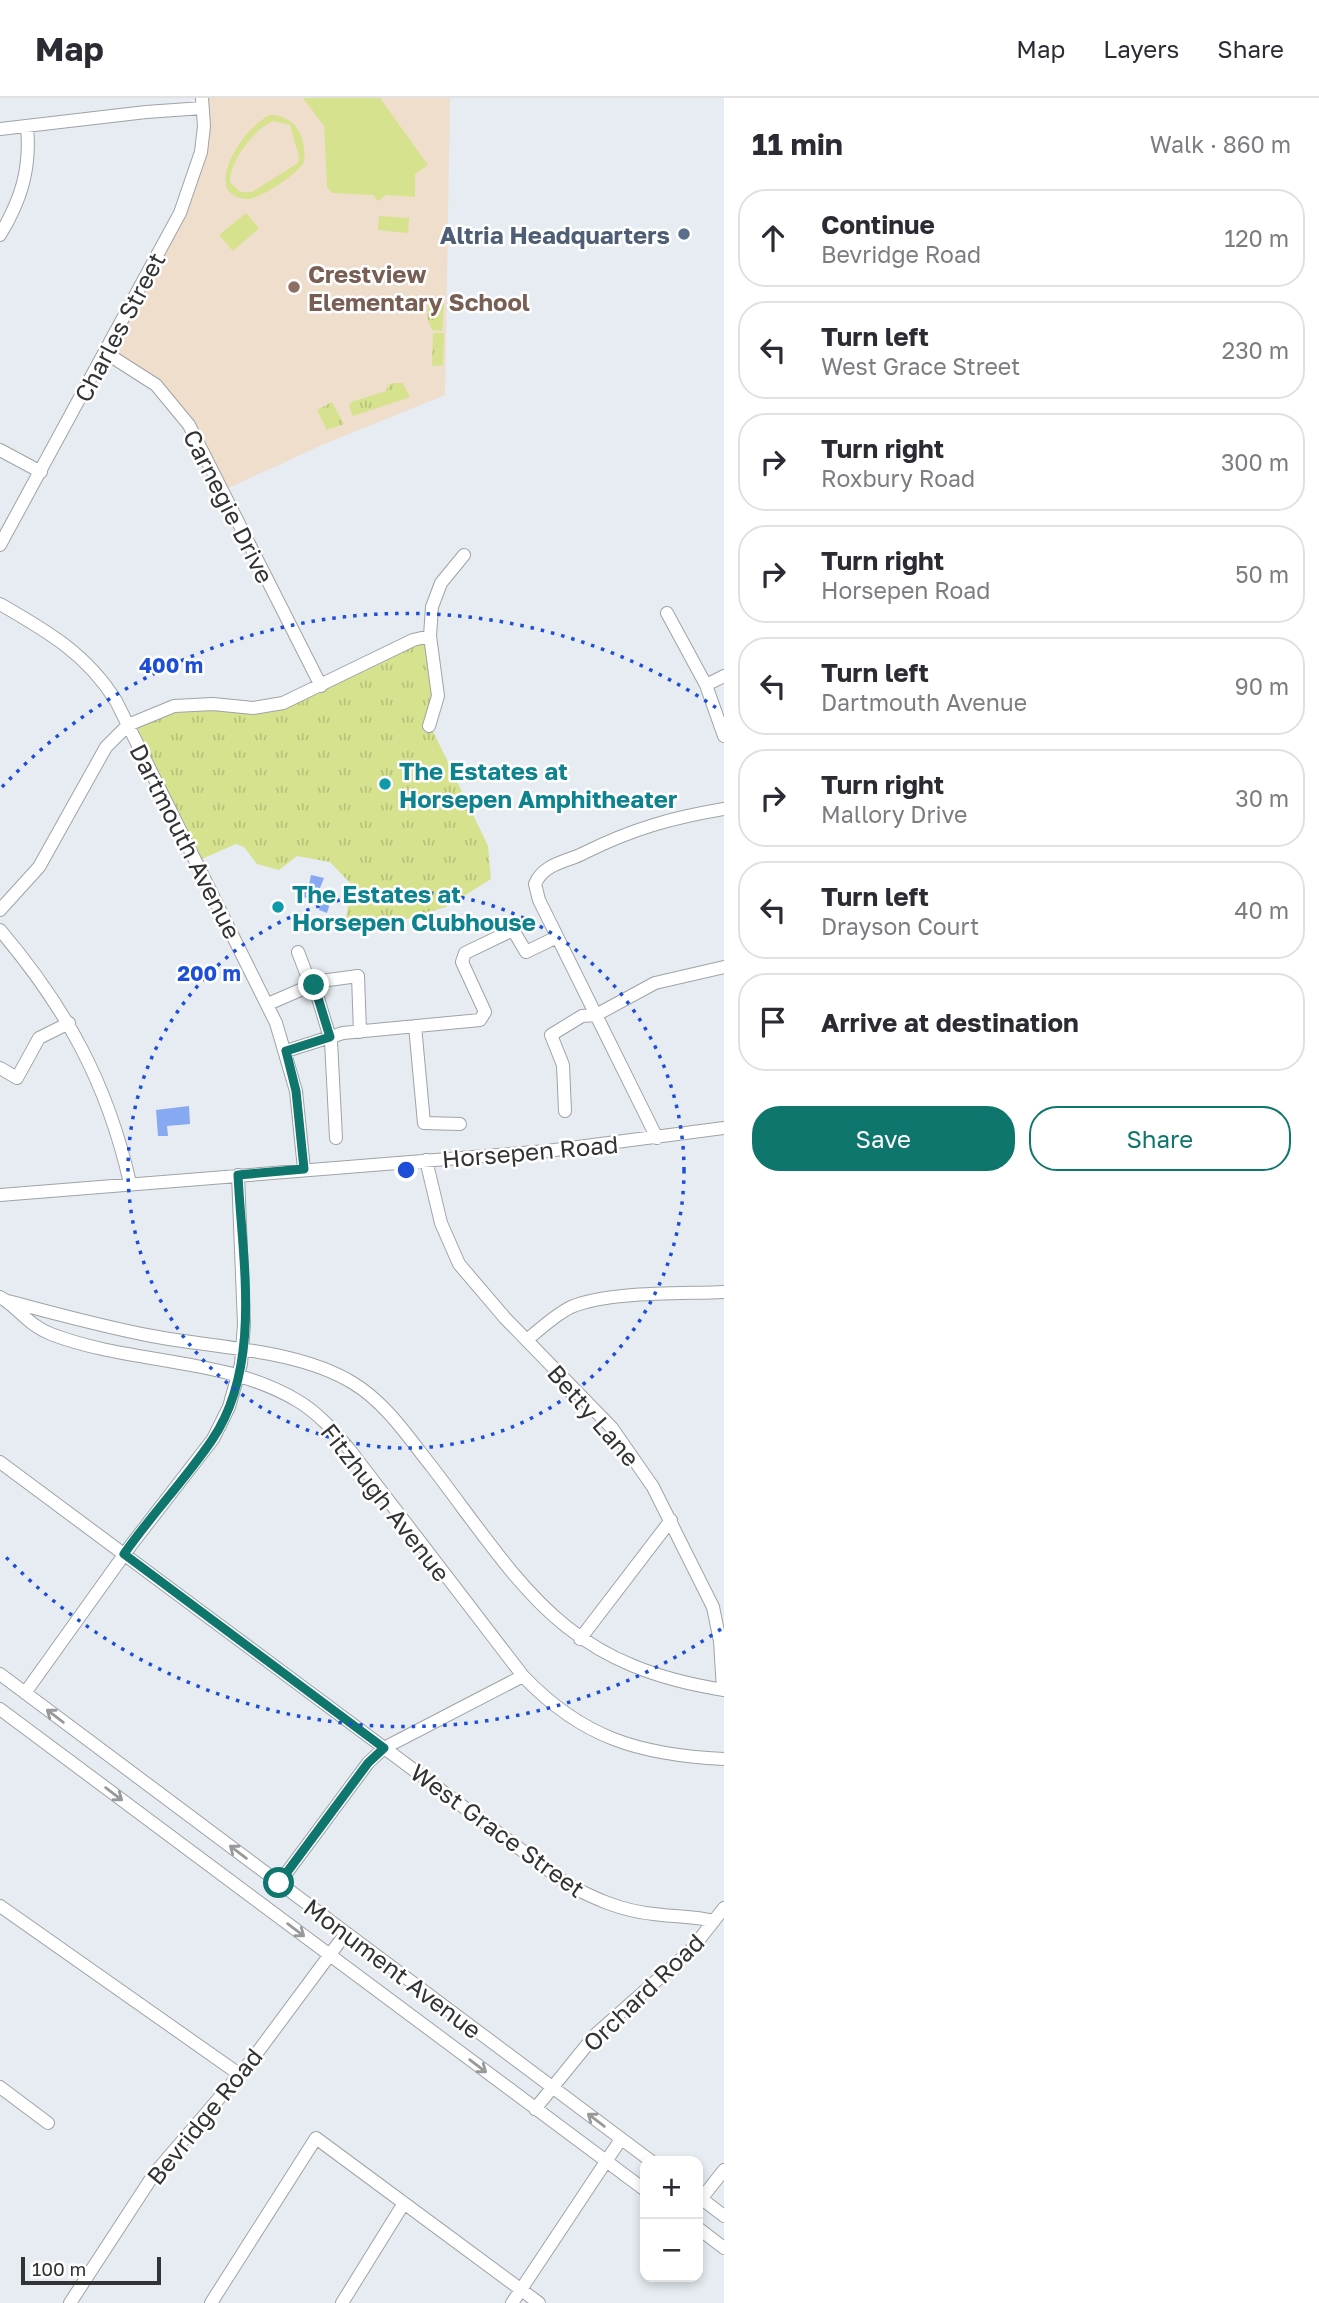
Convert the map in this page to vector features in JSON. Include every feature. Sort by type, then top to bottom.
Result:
[{"type":"street","points":[[0,130],[202,103]]},
{"type":"street","name":"Charles Street","points":[[0,545],[106,353],[188,196],[201,152],[202,103]]},
{"type":"street","points":[[0,235],[25,183],[29,156],[27,127]]},
{"type":"street","name":"Carnegie Drive","points":[[106,353],[156,385],[188,425],[321,686]]},
{"type":"street","points":[[0,450],[41,472]]},
{"type":"street","points":[[429,726],[438,696],[429,621],[436,596],[448,572],[464,555]]},
{"type":"street","name":"Dartmouth Avenue","points":[[0,604],[65,642],[85,659],[107,686],[128,725],[268,1004],[286,1051],[296,1091],[304,1169]]},
{"type":"street","points":[[667,613],[706,685],[724,736]]},
{"type":"street","points":[[0,910],[39,867],[106,747],[128,725],[174,706],[203,704],[267,707],[321,686],[412,640],[430,636]]},
{"type":"street","points":[[706,685],[724,676]]},
{"type":"street","points":[[657,1138],[535,887],[543,872],[570,857],[649,824],[724,809]]},
{"type":"street","points":[[0,930],[40,978],[69,1023],[104,1094],[130,1182]]},
{"type":"street","points":[[286,1051],[330,1037],[360,1032],[480,1020],[485,1012],[462,962],[465,953],[513,930],[526,952],[557,937]]},
{"type":"street","points":[[298,951],[330,1037],[336,1138]]},
{"type":"street","points":[[565,1111],[563,1065],[551,1035],[582,1016],[596,1015],[655,983],[724,967]]},
{"type":"street","points":[[268,1004],[312,985],[358,976],[360,1032]]},
{"type":"street","points":[[0,1068],[17,1078],[38,1038],[69,1023]]},
{"type":"street","points":[[415,1027],[424,1123],[460,1124]]},
{"type":"street","name":"Horsepen Road","points":[[0,1195],[130,1182],[426,1160],[657,1138],[724,1128]]},
{"type":"street","name":"Betty Lane","points":[[426,1160],[441,1223],[459,1264],[471,1281],[619,1436],[671,1520],[713,1606],[720,1641],[724,1690]]},
{"type":"street","points":[[25,1693],[124,1554],[213,1439],[229,1407],[242,1351],[244,1289],[238,1175]]},
{"type":"street","points":[[527,1340],[556,1317],[580,1304],[638,1296],[724,1292]]},
{"type":"street","name":"Fitzhugh Avenue","points":[[4,1299],[98,1324],[312,1365],[331,1371],[367,1392],[394,1418],[527,1592],[580,1639],[668,1679],[724,1690]]},
{"type":"street","name":"Fitzhugh Avenue","points":[[4,1299],[30,1324],[60,1338],[238,1376],[298,1401],[332,1429],[523,1676],[572,1720],[615,1741],[660,1754],[724,1759]]},
{"type":"street","name":"West Grace Street","points":[[0,1462],[549,1872],[585,1894],[629,1910],[714,1921]]},
{"type":"street","points":[[580,1639],[671,1520]]},
{"type":"street","name":"Monument Avenue","points":[[0,1674],[644,2156]]},
{"type":"street","points":[[279,1883],[368,1763],[384,1748],[523,1676]]},
{"type":"street","name":"Monument Avenue","points":[[0,1709],[640,2186]]},
{"type":"street","points":[[0,1906],[239,2074]]},
{"type":"street","name":"Orchard Road","points":[[535,2109],[595,2035],[690,1951],[724,1908]]},
{"type":"street","name":"Bevridge Road","points":[[70,2303],[155,2175],[239,2074],[346,1933]]},
{"type":"street","points":[[0,2087],[48,2123]]},
{"type":"street","points":[[211,2303],[316,2138],[539,2303]]},
{"type":"street","points":[[512,2303],[621,2139]]},
{"type":"street","points":[[703,2194],[724,2170]]},
{"type":"street","points":[[703,2200],[720,2211],[703,2224]]},
{"type":"street","points":[[341,2303],[404,2203]]},
{"type":"street","points":[[703,2232],[724,2248]]},
{"type":"shaded area","name":"Crestview Elementary School","points":[[205,98],[450,98],[445,395],[322,445],[222,491],[160,389],[105,353],[191,192]]},
{"type":"green space","points":[[303,98],[380,98],[428,165],[415,174],[415,197],[386,195],[378,201],[373,195],[332,193],[327,187],[324,126]]},
{"type":"green space","points":[[270,115],[279,116],[293,124],[304,145],[304,162],[278,185],[253,198],[241,198],[227,189],[227,168],[245,136]],"holes":[[[273,121],[290,125],[299,157],[298,163],[252,192],[240,192],[230,182],[234,165],[244,147]]]},
{"type":"green space","points":[[246,213],[259,228],[233,251],[219,235]]},
{"type":"green space","points":[[379,216],[409,218],[408,233],[378,230]]},
{"type":"green space","points":[[428,303],[444,304],[442,331],[432,330],[427,317]]},
{"type":"green space","points":[[433,333],[444,333],[443,365],[432,366]]},
{"type":"green space","points":[[403,383],[410,397],[353,416],[349,406],[351,402],[386,391],[389,384]]},
{"type":"green space","points":[[332,402],[344,424],[327,430],[317,410]]},
{"type":"green space","points":[[429,633],[439,702],[431,727],[488,846],[491,879],[446,907],[373,929],[346,918],[351,884],[330,862],[297,856],[279,870],[257,864],[244,847],[236,844],[197,861],[129,725],[167,709],[257,708]]},
{"type":"water","points":[[311,875],[324,878],[318,893],[323,890],[323,895],[332,897],[327,913],[319,910],[321,902],[299,896],[301,889],[308,890]]},
{"type":"water","points":[[189,1106],[190,1124],[167,1126],[168,1136],[158,1136],[156,1110]]},
{"type":"place","name":"Altria Headquarters","points":[[684,234]]},
{"type":"place","name":"Crestview Elementary School","points":[[294,287]]},
{"type":"place","name":"The Estates at Horsepen Amphitheater","points":[[385,784]]},
{"type":"place","name":"The Estates at Horsepen Clubhouse","points":[[278,907]]},
{"type":"route","points":[[279,1883],[368,1763],[384,1748],[124,1554],[213,1439],[223,1422],[236,1388],[244,1324],[238,1175],[304,1169],[296,1091],[286,1051],[330,1037],[314,985]]}]
